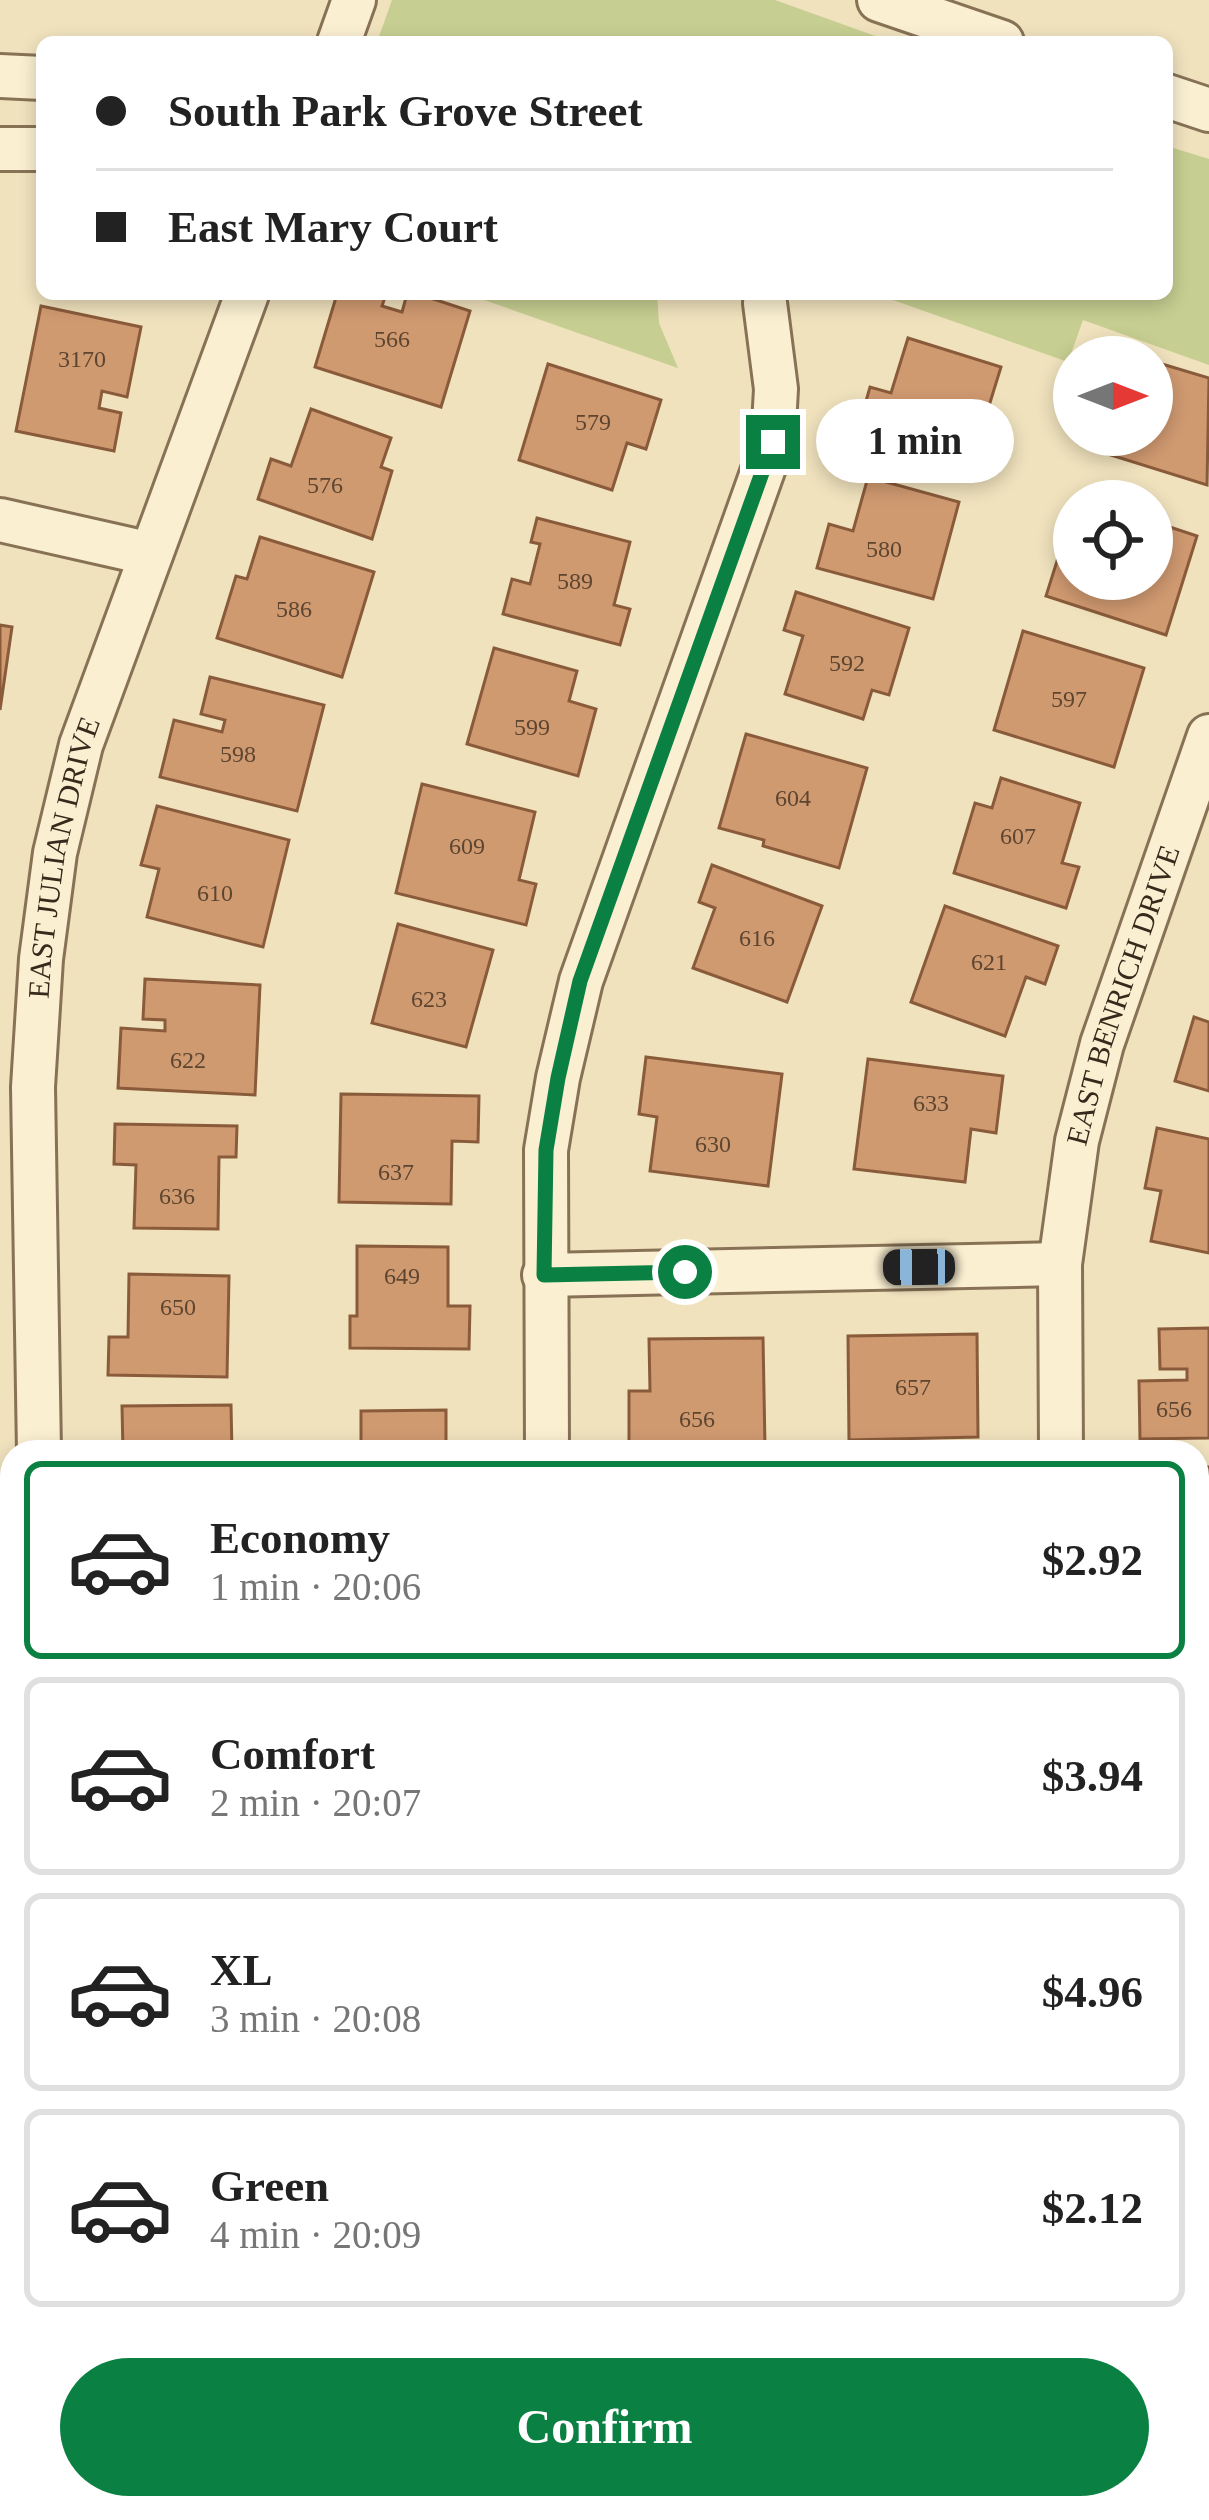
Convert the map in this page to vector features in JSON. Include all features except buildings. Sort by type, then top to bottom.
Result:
[{"type":"street","points":[[341,36],[354,0]]},
{"type":"street","points":[[896,3],[986,36]]},
{"type":"street","points":[[0,76],[36,78]]},
{"type":"street","points":[[1173,98],[1209,110]]},
{"type":"street","points":[[0,148],[36,148]]},
{"type":"street","name":"EAST JULIAN DRIVE","points":[[39,1440],[33,1087],[41,959],[56,853],[81,745],[245,300]]},
{"type":"street","points":[[547,1440],[546,1150],[558,1078],[580,981],[773,442],[776,389],[765,303]]},
{"type":"street","points":[[0,520],[151,554]]},
{"type":"street","name":"EAST BENRICH DRIVE","points":[[1061,1440],[1060,1264],[1077,1141],[1102,1044],[1209,736]]},
{"type":"street","points":[[544,1275],[1060,1264]]},
{"type":"green space","points":[[392,0],[775,0],[875,36],[379,36]]},
{"type":"green space","points":[[1173,148],[1209,159],[1209,365],[1173,352],[1173,336],[1128,336],[1083,320],[1077,336],[1053,336],[1053,357],[893,300],[1173,300]]},
{"type":"green space","points":[[484,300],[657,300],[659,323],[678,368]]},
{"type":"route","points":[[685,1272],[544,1275],[546,1150],[580,981],[773,442]]}]
